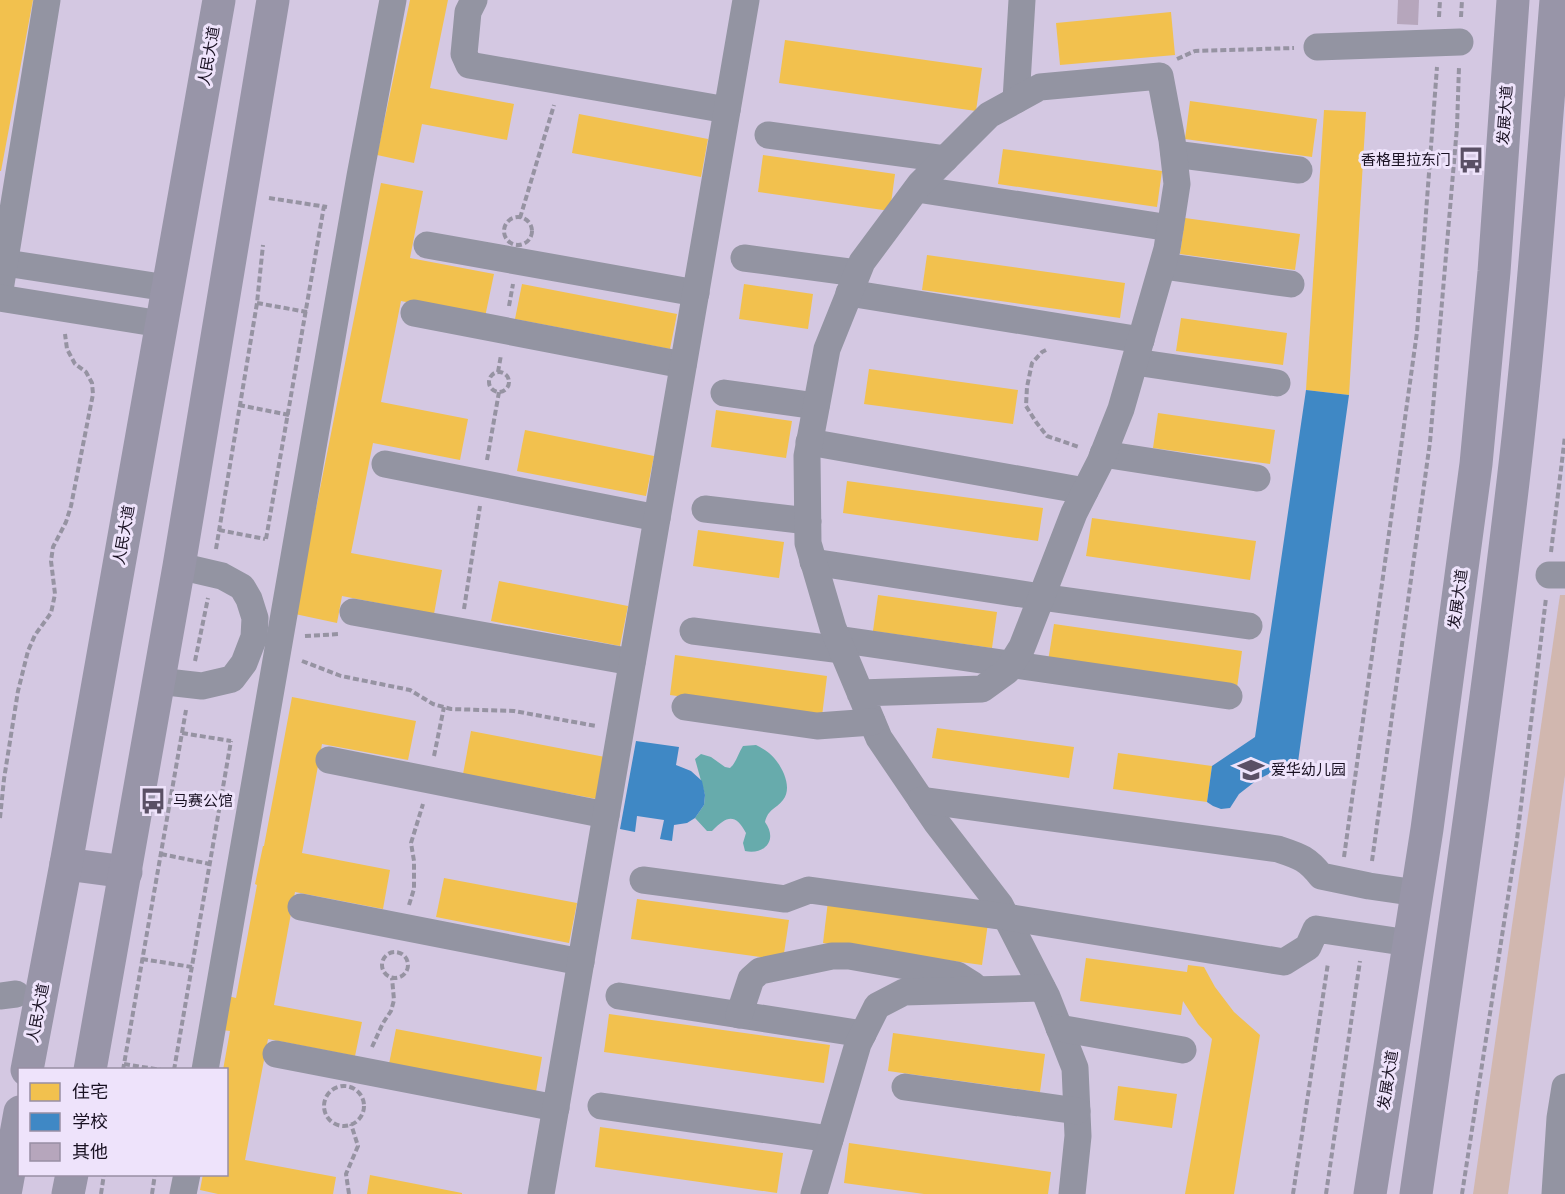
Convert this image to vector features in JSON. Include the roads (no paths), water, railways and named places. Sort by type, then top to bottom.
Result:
[{"type":"main road","name":"人民大道","points":[[27,1068],[66,864],[219,0]]},
{"type":"main road","points":[[90,1068],[179,566],[273,0]]},
{"type":"main road","name":"发展大道","points":[[1370,1194],[1417,893],[1476,464],[1494,272],[1513,0]]},
{"type":"main road","points":[[1416,1194],[1468,834],[1514,480],[1535,271],[1556,0]]},
{"type":"main road","points":[[66,864],[126,872]]},
{"type":"main road","points":[[4,1194],[18,1119]]},
{"type":"main road","points":[[68,1194],[72,1176]]},
{"type":"street","points":[[0,290],[2,262],[47,0]]},
{"type":"street","points":[[205,1068],[260,745],[266,640],[295,544],[393,0]]},
{"type":"street","points":[[474,0],[468,12],[464,54],[469,65],[727,110]]},
{"type":"street","points":[[541,1194],[746,0]]},
{"type":"street","points":[[1016,100],[1022,0]]},
{"type":"street","points":[[1317,47],[1449,43]]},
{"type":"street","points":[[860,693],[982,689],[1006,671],[1022,646],[1074,513],[1103,454],[1121,409],[1163,266],[1176,184],[1174,154],[1160,76],[1040,87],[989,115],[917,189],[862,262],[853,283],[827,349],[807,456],[808,543],[839,644],[879,738],[921,800],[1000,905],[1042,988],[1075,1068],[1078,1136],[1072,1194]]},
{"type":"street","points":[[768,135],[945,159]]},
{"type":"street","points":[[1174,154],[1299,170]]},
{"type":"street","points":[[917,189],[1170,228]]},
{"type":"street","points":[[427,245],[696,292]]},
{"type":"street","points":[[744,258],[1277,383]]},
{"type":"street","points":[[2,262],[167,288]]},
{"type":"street","points":[[1163,266],[1292,284]]},
{"type":"street","points":[[0,298],[161,324]]},
{"type":"street","points":[[414,313],[684,365]]},
{"type":"street","points":[[724,393],[816,406]]},
{"type":"street","points":[[809,442],[1085,491]]},
{"type":"street","points":[[1103,454],[1257,478]]},
{"type":"street","points":[[385,464],[657,518]]},
{"type":"street","points":[[705,509],[808,521]]},
{"type":"street","points":[[813,562],[1249,626]]},
{"type":"street","points":[[179,566],[222,576],[242,587],[266,640]]},
{"type":"street","points":[[350,623],[457,631],[632,662]]},
{"type":"street","points":[[693,631],[839,644],[1011,664],[1229,696]]},
{"type":"street","points":[[158,681],[202,686],[232,679],[266,640]]},
{"type":"street","points":[[685,707],[817,726],[873,722]]},
{"type":"street","points":[[329,760],[606,815]]},
{"type":"street","points":[[921,800],[1278,849],[1297,855],[1312,864],[1321,876],[1417,893]]},
{"type":"street","points":[[643,880],[784,899],[809,890],[1006,917],[1284,962],[1308,947],[1316,929],[1409,943]]},
{"type":"street","points":[[301,906],[581,962]]},
{"type":"street","points":[[739,1015],[751,979],[760,971],[832,956],[849,956],[957,975],[980,990]]},
{"type":"street","points":[[814,1194],[858,1044],[878,1006],[904,992],[1042,988]]},
{"type":"street","points":[[619,996],[863,1034]]},
{"type":"street","points":[[1059,1028],[1183,1050]]},
{"type":"street","points":[[276,1054],[556,1108]]},
{"type":"street","points":[[905,1087],[1077,1111]]},
{"type":"street","points":[[1555,1194],[1560,1118],[1565,1087]]},
{"type":"street","points":[[601,1106],[830,1140]]},
{"type":"street","points":[[0,1111],[18,1114]]},
{"type":"street","points":[[183,1194],[187,1176]]},
{"type":"place","name":"香格里拉东门","points":[[1471,160]]},
{"type":"place","name":"爱华幼儿园","points":[[1251,770]]},
{"type":"place","name":"马赛公馆","points":[[153,801]]}]
